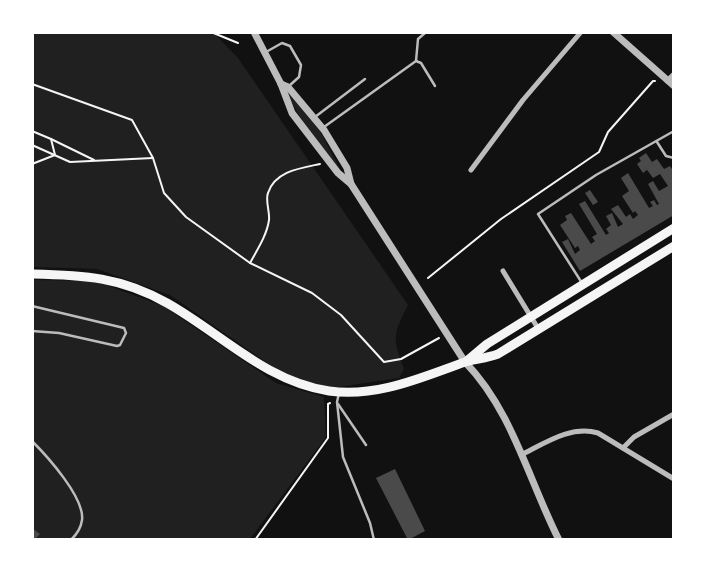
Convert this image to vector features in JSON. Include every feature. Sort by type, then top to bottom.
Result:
[{"type":"highway","points":[[466,362],[487,344],[530,316],[674,228]]},
{"type":"highway","points":[[32,274],[94,276],[130,286],[168,304],[271,371],[303,384],[339,392],[394,386],[439,373],[466,362],[494,356],[674,246]]},
{"type":"street","points":[[254,32],[284,86],[292,114],[330,162],[352,184],[497,407],[559,540]]},
{"type":"street","points":[[471,170],[523,100],[581,32]]},
{"type":"street","points":[[613,32],[670,83],[674,74]]},
{"type":"street","points":[[284,86],[315,117],[323,128],[347,168],[352,184]]},
{"type":"street","points":[[503,271],[539,330]]},
{"type":"street","points":[[623,448],[634,438],[674,414]]},
{"type":"street","points":[[521,455],[565,434],[585,429],[598,433],[674,479]]},
{"type":"lane","points":[[416,61],[418,39],[425,33]]},
{"type":"lane","points":[[264,52],[282,43],[290,46],[301,66],[299,77],[284,86]]},
{"type":"lane","points":[[416,61],[420,63],[436,86]]},
{"type":"lane","points":[[323,128],[416,61]]},
{"type":"lane","points":[[315,117],[365,79]]},
{"type":"lane","points":[[582,283],[538,214],[596,175],[674,131]]},
{"type":"lane","points":[[657,142],[666,156],[674,158]]},
{"type":"lane","points":[[32,306],[124,328],[126,333],[120,346],[59,333],[32,331]]},
{"type":"lane","points":[[339,392],[337,402],[343,457],[370,523],[374,540]]},
{"type":"lane","points":[[337,402],[366,444]]},
{"type":"lane","points":[[32,441],[53,463],[81,507],[83,518],[79,531],[71,540]]},
{"type":"path","points":[[211,32],[238,43]]},
{"type":"path","points":[[428,278],[500,219],[599,152],[608,132],[653,81]]},
{"type":"path","points":[[32,84],[132,120],[153,158],[164,193],[186,217],[250,263],[312,293],[341,315],[384,362],[402,359],[425,344],[448,334]]},
{"type":"path","points":[[32,131],[96,161]]},
{"type":"path","points":[[51,140],[55,155]]},
{"type":"path","points":[[32,145],[70,162],[153,158]]},
{"type":"path","points":[[32,164],[55,155]]},
{"type":"path","points":[[250,263],[262,241],[269,220],[267,194],[277,179],[284,174],[330,162]]},
{"type":"path","points":[[254,540],[328,438],[328,404],[337,402]]},
{"type":"shaded area","points":[[33,33],[214,33],[238,58],[408,305],[399,323],[396,336],[397,350],[404,369],[399,378],[325,389],[280,372],[170,295],[97,269],[33,267]]},
{"type":"shaded area","points":[[290,95],[315,122],[341,171],[303,122],[288,96]]},
{"type":"shaded area","points":[[33,280],[95,281],[163,306],[276,383],[324,397],[326,437],[250,539],[33,540]]},
{"type":"building","points":[[646,153],[652,162],[657,159],[664,169],[670,166],[674,172],[674,215],[580,271],[562,242],[568,239],[575,254],[580,250],[578,246],[575,248],[560,225],[567,220],[565,216],[571,213],[591,244],[595,241],[592,237],[597,234],[579,204],[585,201],[606,235],[609,233],[606,229],[611,225],[606,216],[612,213],[618,227],[623,224],[611,209],[618,205],[626,217],[630,214],[633,219],[638,215],[635,211],[633,213],[622,196],[629,191],[621,178],[628,173],[649,208],[653,206],[650,202],[654,200],[657,205],[659,204],[648,184],[653,181],[659,191],[668,186],[660,174],[653,178],[642,163],[647,170],[643,173],[637,164],[641,161],[639,158]]},
{"type":"building","points":[[590,190],[598,202],[593,205],[585,193]]},
{"type":"building","points":[[395,469],[425,531],[408,540],[376,478]]},
{"type":"building","points":[[32,528],[40,534],[34,540],[32,540]]}]
